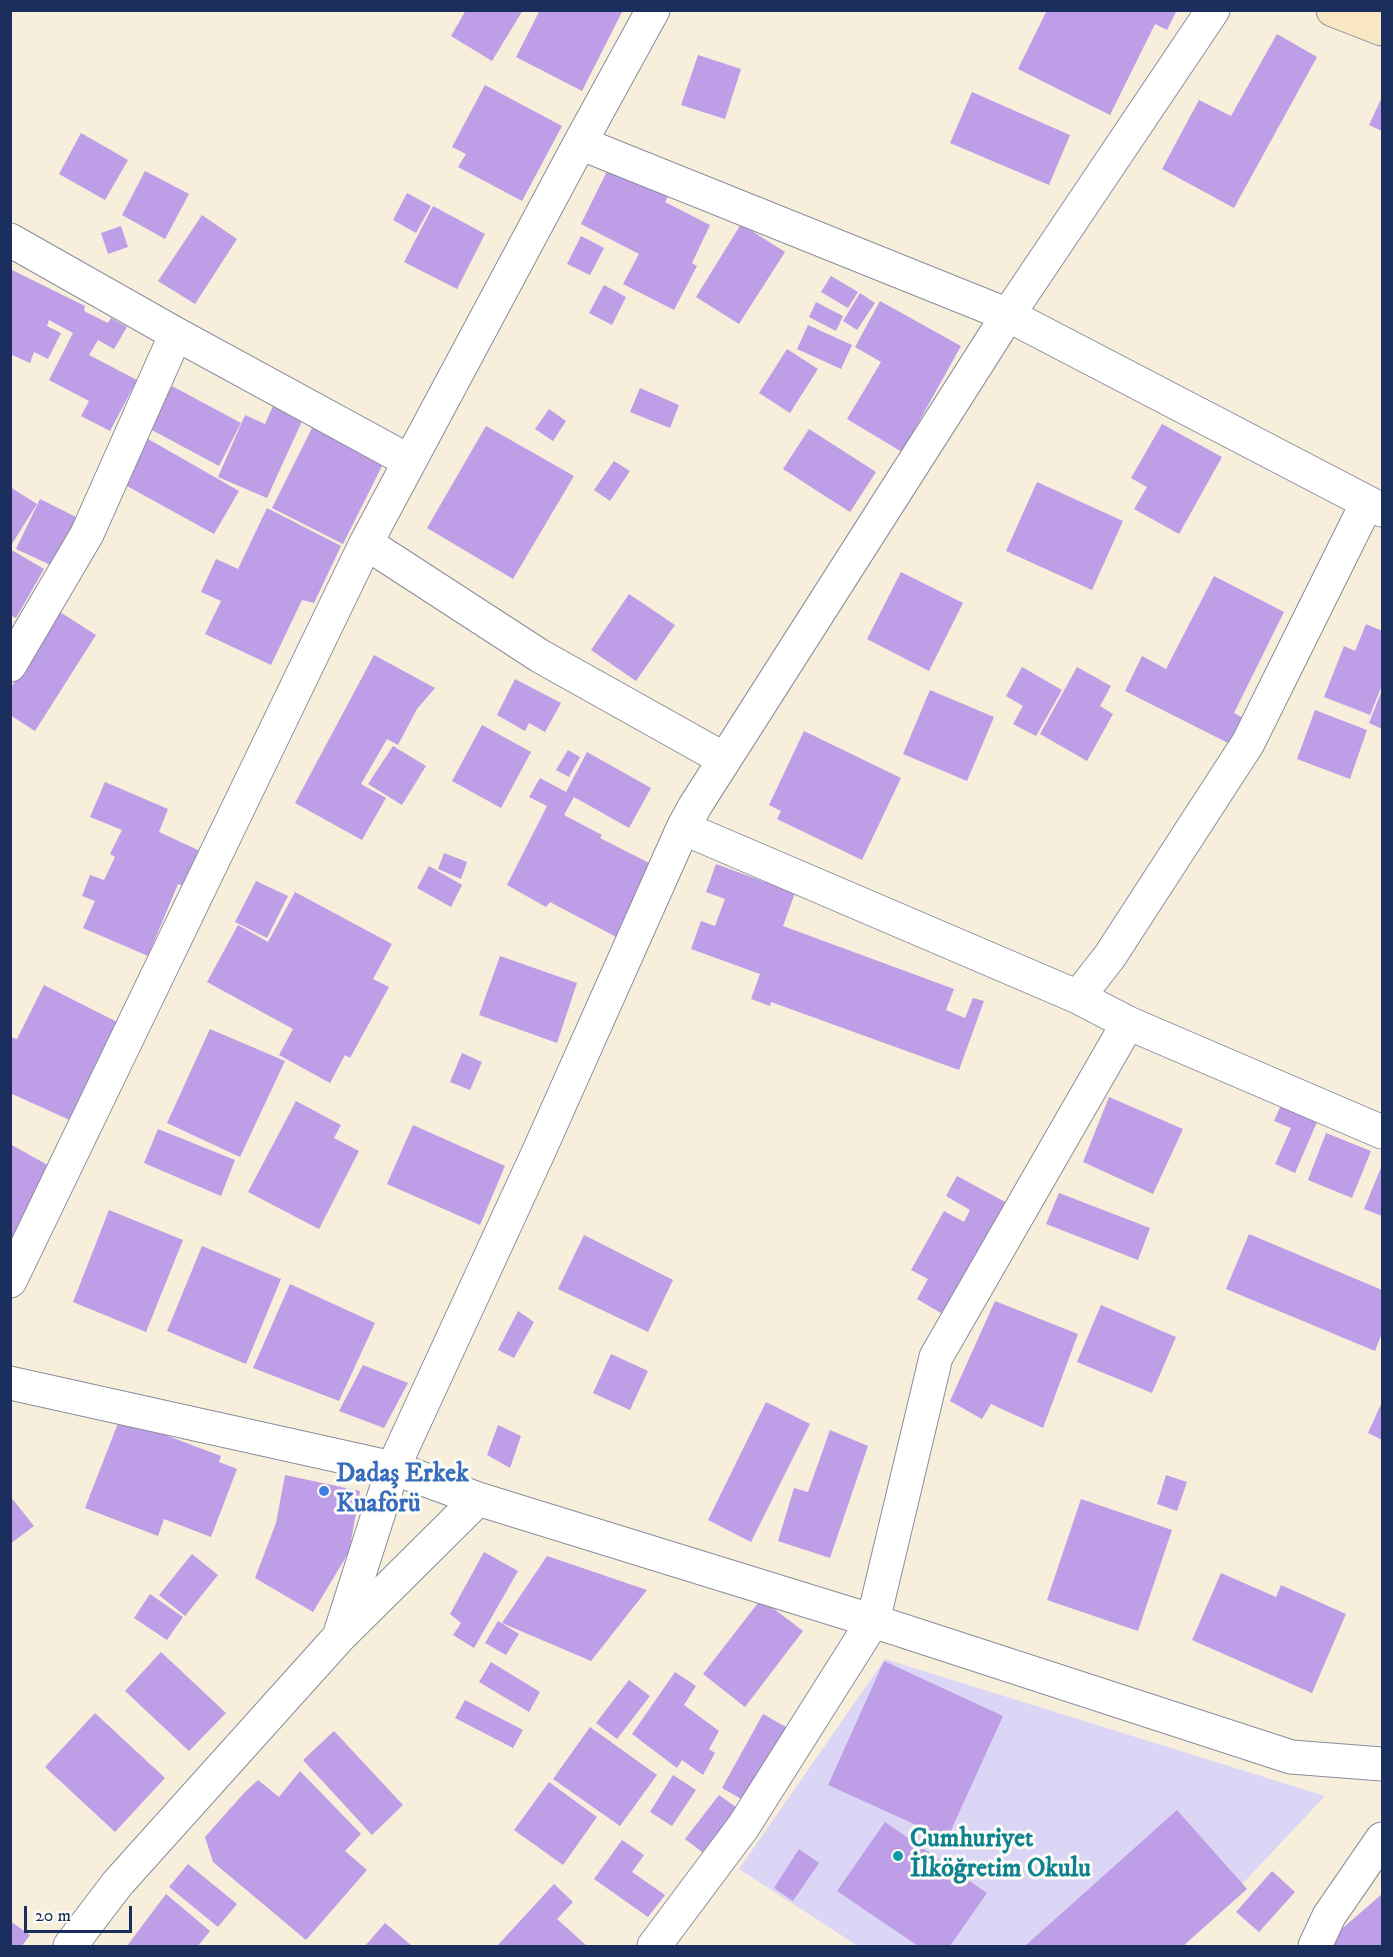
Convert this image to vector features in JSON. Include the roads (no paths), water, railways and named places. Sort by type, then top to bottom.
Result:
[{"type":"street","points":[[10,1281],[366,543],[653,10]]},
{"type":"street","points":[[339,1637],[393,1468],[695,806],[1008,315],[1213,10]]},
{"type":"street","points":[[1333,10],[1383,29]]},
{"type":"street","points":[[580,143],[1008,315],[1375,506],[1248,742],[1110,956],[1078,997]]},
{"type":"street","points":[[10,240],[409,461]]},
{"type":"street","points":[[10,666],[87,534],[176,334]]},
{"type":"street","points":[[366,543],[540,656],[724,759]]},
{"type":"street","points":[[684,828],[1078,997],[1128,1023],[1379,1126]]},
{"type":"street","points":[[654,1947],[743,1827],[873,1621],[936,1357],[1128,1023]]},
{"type":"street","points":[[10,1383],[393,1468],[478,1499],[873,1621],[1292,1757],[1383,1764]]},
{"type":"street","points":[[70,1947],[117,1884],[339,1637],[478,1499]]},
{"type":"street","points":[[1315,1947],[1329,1916],[1383,1839]]},
{"type":"place","name":"Dadaş Erkek Kuaförü","points":[[324,1491]]},
{"type":"place","name":"Cumhuriyet İlköğretim Okulu","points":[[898,1856]]}]
